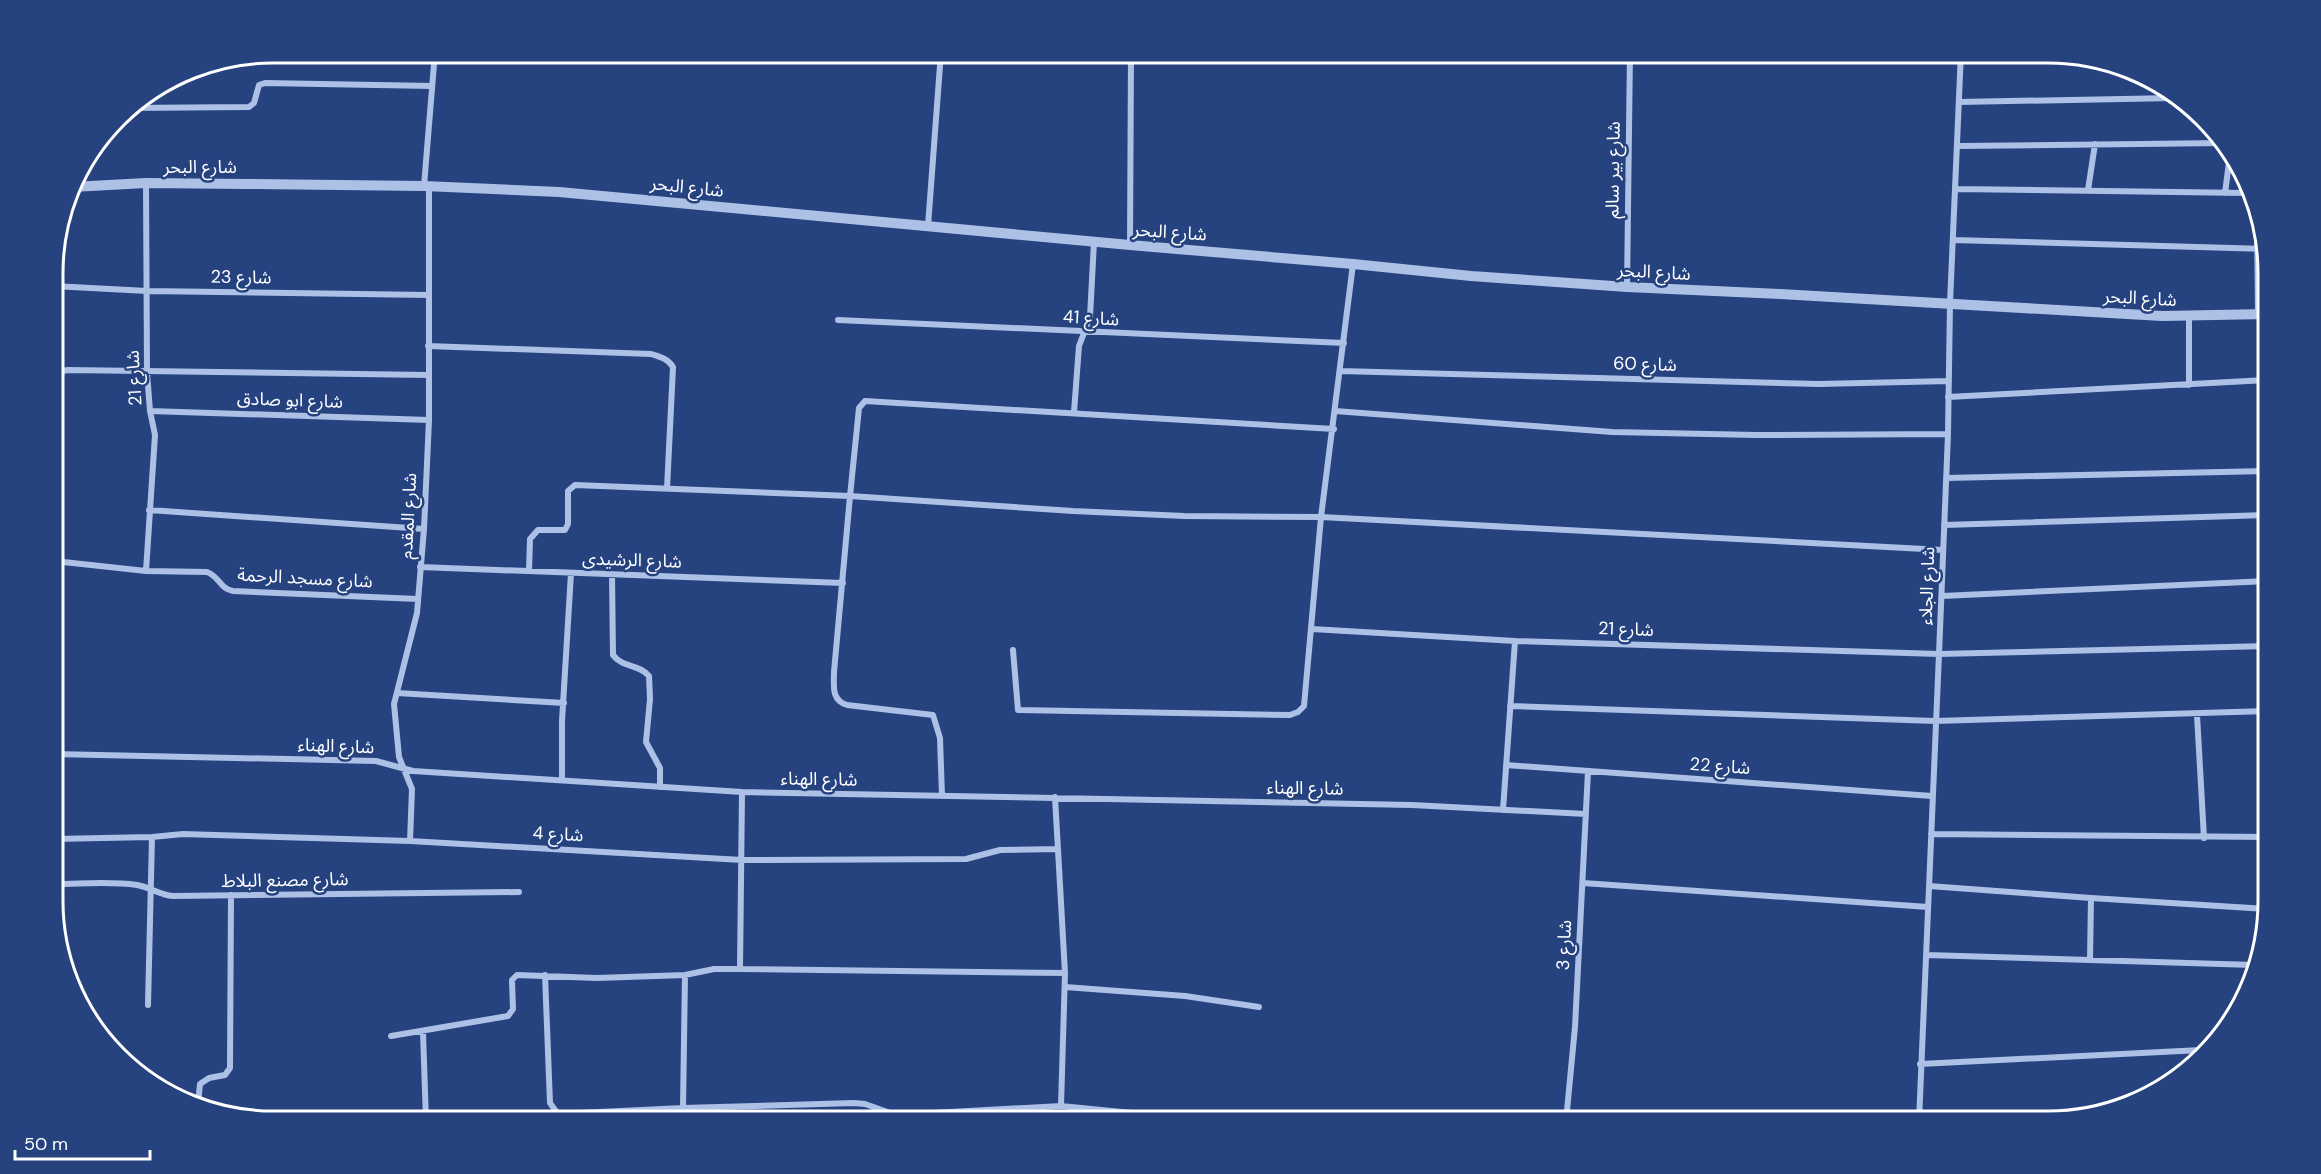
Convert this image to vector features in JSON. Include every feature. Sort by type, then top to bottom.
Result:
[{"type":"street","name":"شارع المقدم","points":[[410,841],[412,789],[399,757],[394,704],[414,628],[424,529],[429,420],[426,186],[434,63]]},
{"type":"street","points":[[928,226],[940,63]]},
{"type":"street","points":[[1130,245],[1131,63]]},
{"type":"street","name":"شارع بير سالم","points":[[1627,287],[1630,63]]},
{"type":"street","name":"شارع الجلاء","points":[[1919,1111],[1942,596],[1950,303],[1961,63]]},
{"type":"street","points":[[143,108],[249,107],[254,103],[259,85],[265,83],[432,86]]},
{"type":"street","points":[[1959,102],[2166,99]]},
{"type":"street","points":[[1958,146],[2213,143]]},
{"type":"street","points":[[2088,190],[2095,144]]},
{"type":"street","points":[[2225,193],[2229,166]]},
{"type":"street","name":"شارع البحر","points":[[82,186],[146,183],[426,186],[624,197],[1471,276],[1627,287],[2188,316],[2258,315]]},
{"type":"street","name":"شارع 21","points":[[146,183],[147,372],[150,411],[155,435],[146,571]]},
{"type":"street","points":[[1956,189],[2242,193]]},
{"type":"street","points":[[1953,240],[2256,249]]},
{"type":"street","points":[[1074,412],[1079,346],[1090,317],[1094,242]]},
{"type":"street","points":[[1013,650],[1018,710],[1290,715],[1298,712],[1304,706],[1321,518],[1353,264]]},
{"type":"street","name":"شارع 23","points":[[63,287],[147,291],[429,295]]},
{"type":"street","points":[[2188,316],[2189,384]]},
{"type":"street","name":"شارع 41","points":[[838,320],[1344,343]]},
{"type":"street","points":[[428,346],[651,354],[662,357],[673,367],[668,489]]},
{"type":"street","points":[[63,372],[68,370],[428,375]]},
{"type":"street","name":"شارع 60","points":[[1340,371],[1819,384],[1949,381]]},
{"type":"street","points":[[1948,397],[2258,380]]},
{"type":"street","points":[[942,795],[940,738],[933,715],[847,705],[839,702],[835,695],[834,672],[850,496],[859,408],[865,401],[1334,429]]},
{"type":"street","name":"شارع ابو صادق","points":[[150,411],[429,420]]},
{"type":"street","points":[[1335,411],[1612,432],[1757,435],[1948,434]]},
{"type":"street","points":[[1946,478],[2258,471]]},
{"type":"street","points":[[529,571],[530,539],[538,530],[565,530],[568,524],[568,491],[575,485],[850,496],[1184,516],[1321,518],[1943,550]]},
{"type":"street","points":[[149,510],[424,529]]},
{"type":"street","points":[[1944,525],[2258,515]]},
{"type":"street","name":"شارع مسجد الرحمة","points":[[63,562],[146,571],[207,572],[216,577],[224,588],[233,591],[418,599]]},
{"type":"street","name":"شارع الرشيدى","points":[[420,567],[843,583]]},
{"type":"street","points":[[562,780],[571,573]]},
{"type":"street","points":[[612,574],[613,655],[617,661],[640,669],[649,676],[650,699],[646,742],[660,768],[660,787]]},
{"type":"street","points":[[1942,596],[2258,581]]},
{"type":"street","name":"شارع 21","points":[[1312,629],[1515,641],[1939,654],[2258,646]]},
{"type":"street","points":[[1503,810],[1515,641]]},
{"type":"street","points":[[397,693],[564,703]]},
{"type":"street","points":[[1510,706],[1935,721],[2258,712]]},
{"type":"street","points":[[2197,715],[2204,838]]},
{"type":"street","name":"شارع الهناء","points":[[63,754],[376,761],[404,769],[742,792],[1412,805],[1586,814]]},
{"type":"street","name":"شارع 22","points":[[1506,765],[1932,796]]},
{"type":"street","name":"شارع 3","points":[[1567,1111],[1575,1027],[1588,771]]},
{"type":"street","points":[[740,969],[742,792]]},
{"type":"street","points":[[1055,797],[1065,973],[1061,1106]]},
{"type":"street","name":"شارع 4","points":[[63,839],[183,834],[410,841],[742,860],[966,859],[994,851],[1058,849]]},
{"type":"street","points":[[1931,834],[2258,837]]},
{"type":"street","points":[[148,1005],[152,837]]},
{"type":"street","points":[[1583,883],[1928,907]]},
{"type":"street","name":"شارع مصنع البلاط","points":[[63,884],[130,884],[167,896],[519,892]]},
{"type":"street","points":[[1929,885],[2257,908]]},
{"type":"street","points":[[199,1097],[201,1084],[209,1078],[225,1074],[231,1068],[231,895]]},
{"type":"street","points":[[2090,960],[2091,898]]},
{"type":"street","points":[[1927,955],[2248,965]]},
{"type":"street","points":[[391,1036],[508,1016],[513,1009],[513,977],[522,974],[597,978],[684,975],[714,969],[1065,973]]},
{"type":"street","points":[[545,975],[550,1103],[555,1111]]},
{"type":"street","points":[[683,1108],[684,975]]},
{"type":"street","points":[[1065,987],[1185,996],[1259,1006]]},
{"type":"street","points":[[423,1032],[426,1111]]},
{"type":"street","points":[[1920,1064],[2196,1050]]},
{"type":"street","points":[[636,1111],[854,1103],[865,1104],[885,1111]]},
{"type":"street","points":[[969,1111],[1061,1106],[1112,1111]]}]
